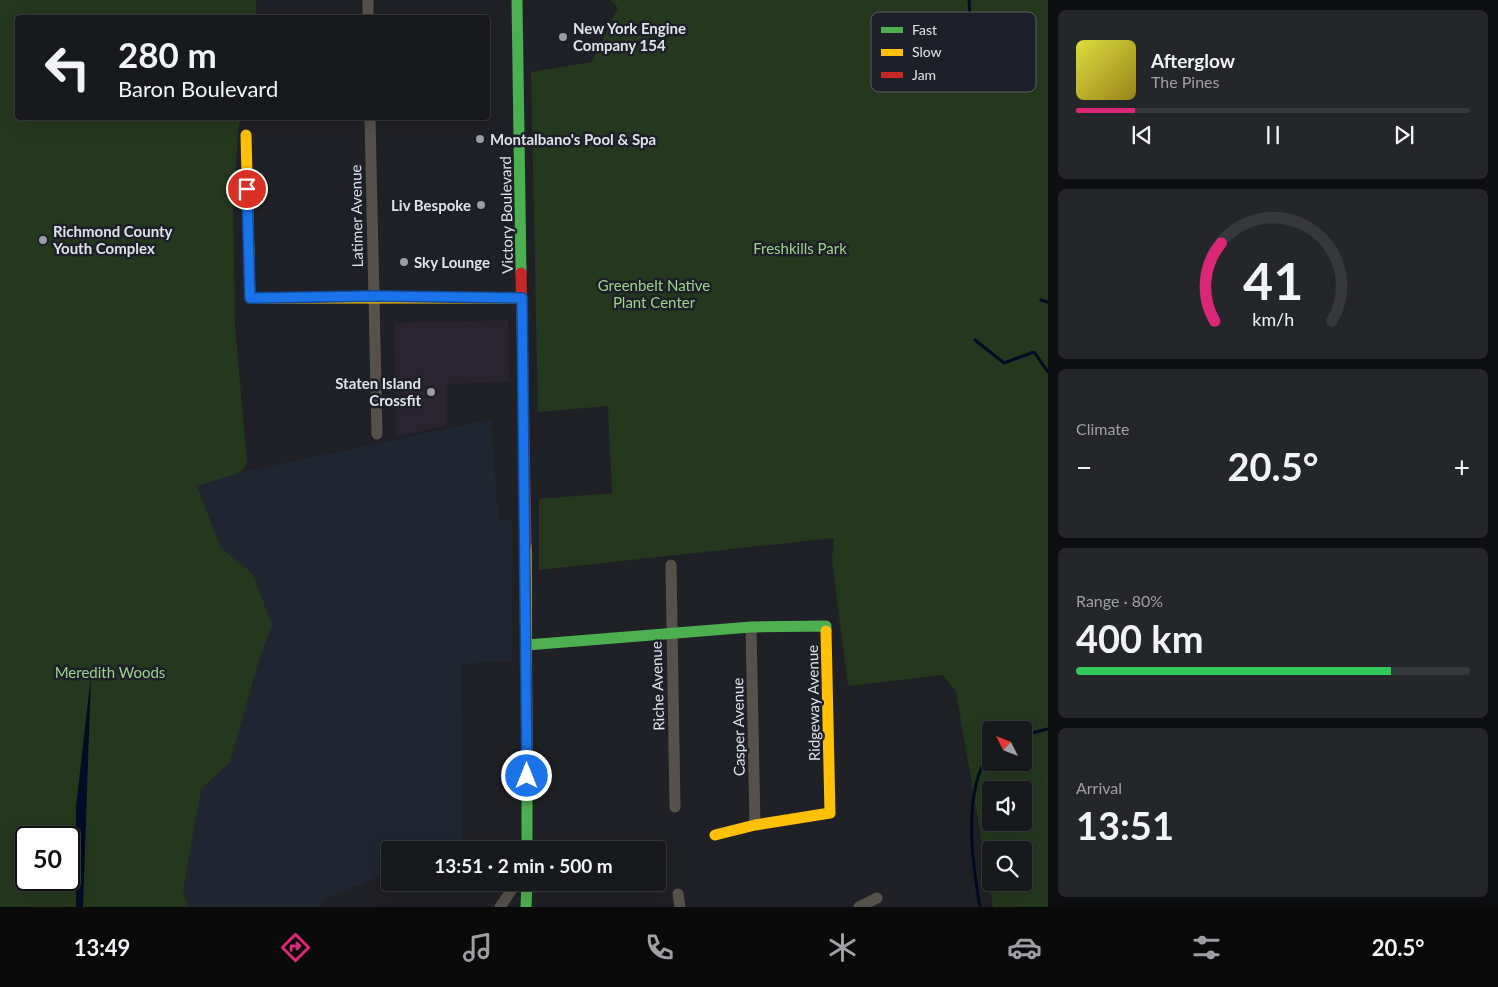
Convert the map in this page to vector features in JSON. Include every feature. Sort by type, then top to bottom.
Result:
[{"type":"street","points":[[368,0],[368,15]]},
{"type":"street","name":"Victory Boulevard","points":[[517,0],[527,645],[527,841]]},
{"type":"street","name":"Latimer Avenue","points":[[370,120],[377,434]]},
{"type":"street","points":[[246,135],[250,298],[373,296],[522,298]]},
{"type":"street","name":"Riche Avenue","points":[[671,565],[675,807]]},
{"type":"street","name":"Ridgeway Avenue","points":[[527,645],[752,628],[826,626],[830,813],[755,825],[715,835]]},
{"type":"street","name":"Casper Avenue","points":[[752,628],[755,825]]},
{"type":"street","points":[[500,907],[511,891]]},
{"type":"street","points":[[526,907],[527,891]]},
{"type":"street","points":[[678,894],[680,907]]},
{"type":"street","points":[[859,907],[877,898]]},
{"type":"shaded area","points":[[508,320],[509,382],[446,384],[447,425],[396,437],[394,323]]},
{"type":"shaded area","points":[[491,419],[498,520],[512,521],[512,661],[461,664],[462,841],[381,841],[381,876],[323,900],[318,907],[188,907],[177,876],[196,794],[259,660],[272,625],[253,574],[221,548],[197,485],[239,473]]},
{"type":"green space","name":"Meredith Woods","points":[[0,0],[256,0],[256,15],[15,15],[15,120],[241,120],[239,123],[233,200],[235,325],[247,464],[239,473],[197,486],[221,548],[253,574],[272,625],[259,660],[230,762],[201,789],[183,891],[188,907],[0,907]]},
{"type":"green space","name":"Freshkills Park","points":[[610,0],[1048,0],[1048,907],[993,907],[990,891],[1032,891],[1032,841],[982,841],[982,843],[956,692],[943,675],[848,686],[832,559],[834,538],[539,570],[539,499],[612,493],[608,406],[538,412],[531,72],[592,62],[618,8]]},
{"type":"water","points":[[91,675],[83,907],[76,907],[76,891],[80,891],[80,826],[76,826],[76,807]]},
{"type":"waterway","points":[[969,0],[970,12]]},
{"type":"waterway","points":[[1041,300],[1048,302]]},
{"type":"waterway","points":[[975,340],[1004,363],[1034,352],[1048,372]]},
{"type":"waterway","points":[[1032,733],[1048,729]]},
{"type":"waterway","points":[[980,907],[974,869],[972,826],[976,785],[982,767]]},
{"type":"traffic: fast","points":[[517,0],[521,273]]},
{"type":"traffic: fast","points":[[527,645],[751,627],[826,626],[826,631]]},
{"type":"traffic: fast","points":[[527,765],[527,841]]},
{"type":"traffic: fast","points":[[526,907],[527,891]]},
{"type":"traffic: slow","points":[[246,135],[250,298],[522,298]]},
{"type":"traffic: slow","points":[[526,545],[527,765]]},
{"type":"traffic: slow","points":[[715,835],[755,825],[830,813],[826,631]]},
{"type":"traffic: jam","points":[[521,273],[526,545]]},
{"type":"place","name":"New York Engine Company 154","points":[[563,37]]},
{"type":"place","name":"Montalbano's Pool & Spa","points":[[480,139]]},
{"type":"place","name":"Liv Bespoke","points":[[481,205]]},
{"type":"place","name":"Richmond County Youth Complex","points":[[43,240]]},
{"type":"place","name":"Sky Lounge","points":[[404,262]]},
{"type":"place","name":"Staten Island Crossfit","points":[[431,392]]},
{"type":"route","points":[[247,189],[250,298],[373,296],[522,298],[527,776]]},
{"type":"park label","name":"Greenbelt Native Plant Center","points":[[654,294]]}]
